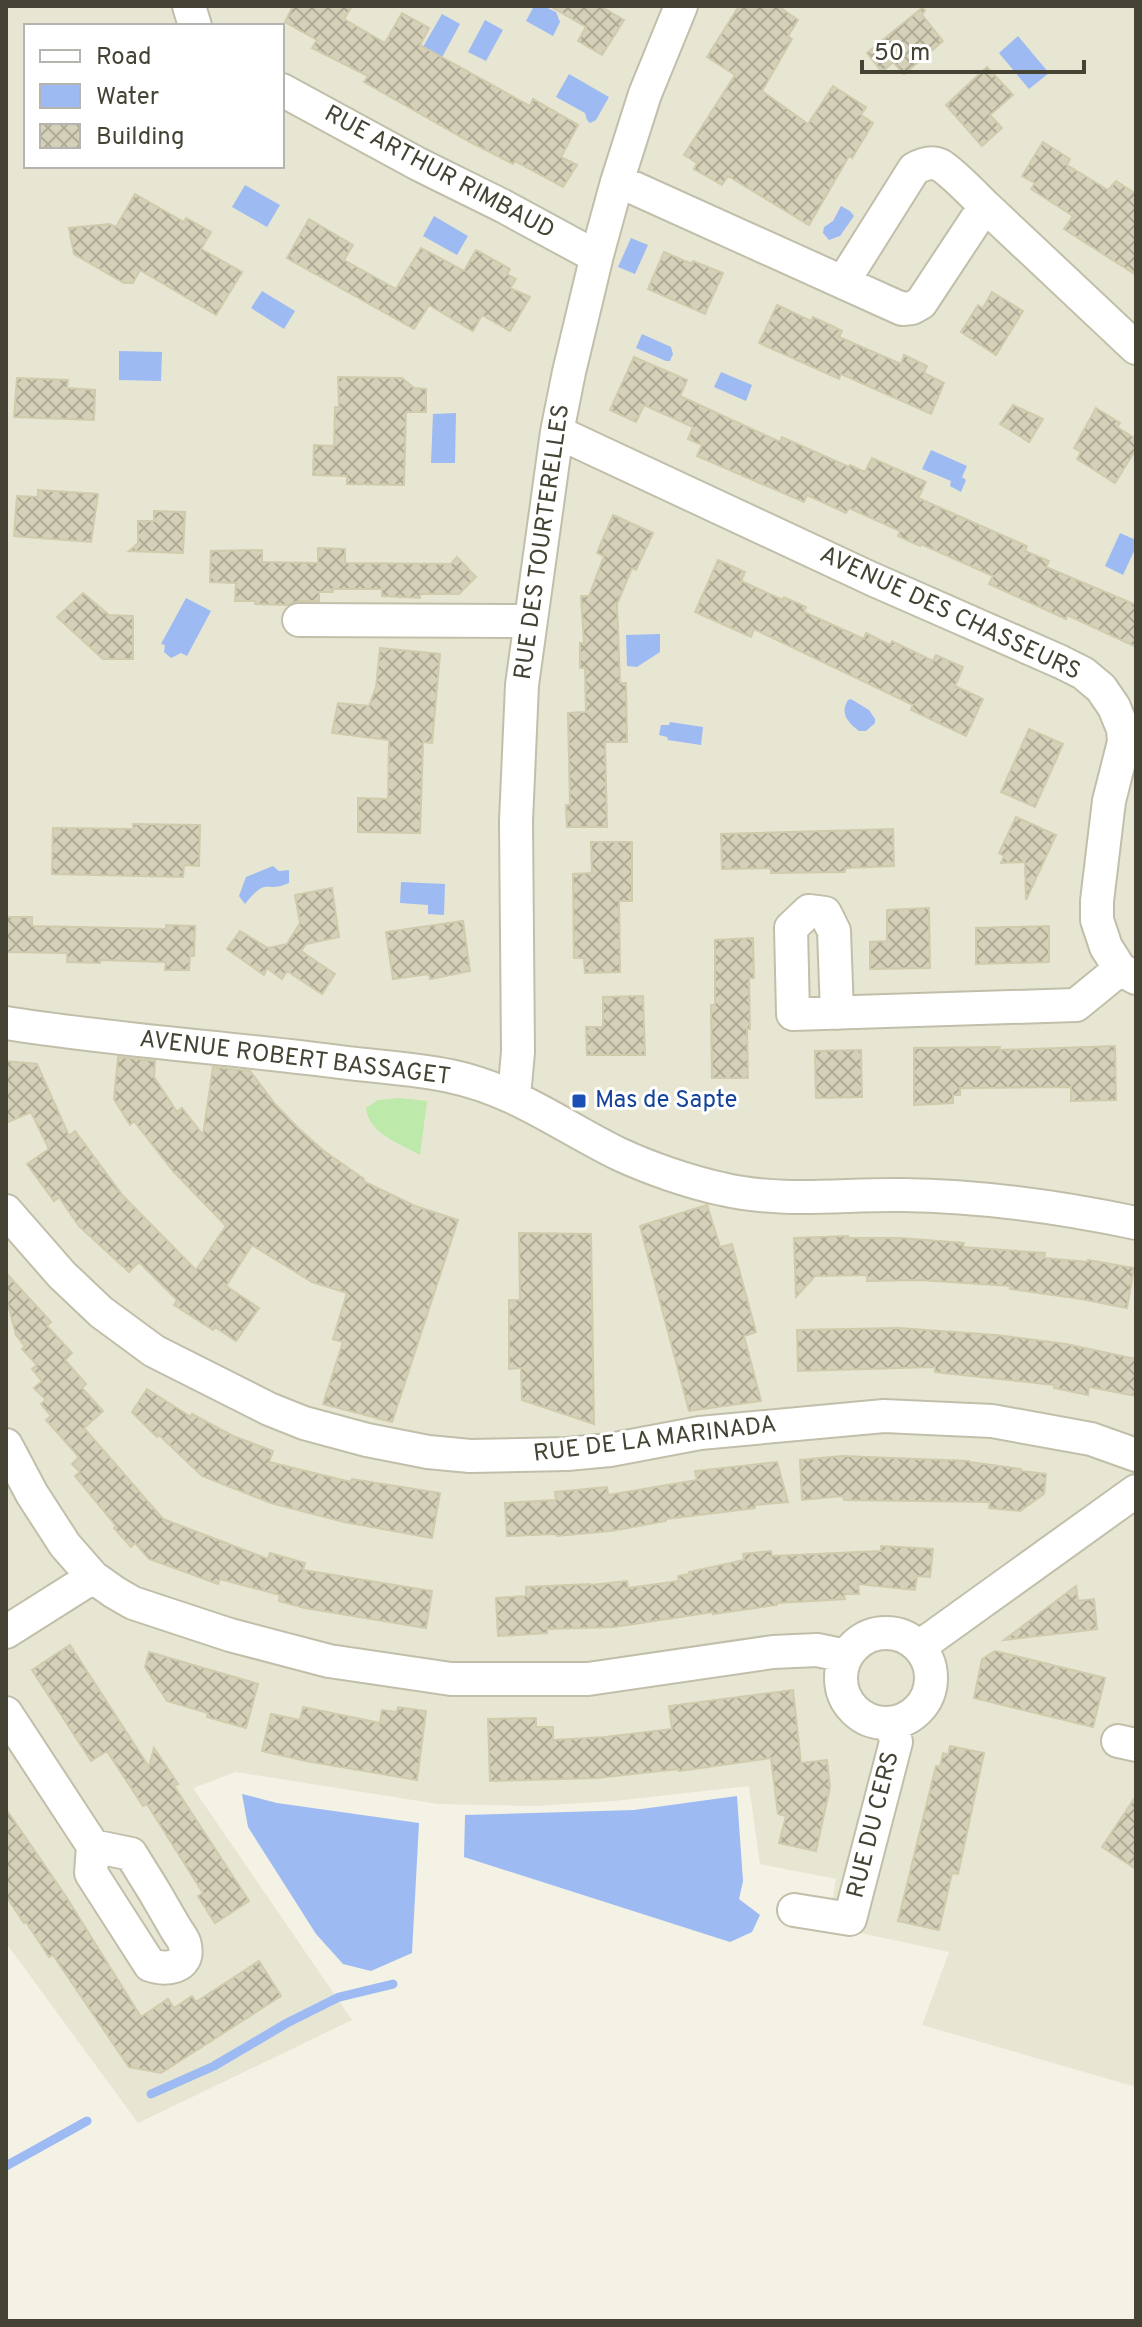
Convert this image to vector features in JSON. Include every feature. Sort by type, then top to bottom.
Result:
[{"type":"street","name":"RUE DES TOURTERELLES","points":[[514,1096],[518,1052],[516,821],[522,685],[557,432],[597,255],[617,182],[645,94],[681,6]]},
{"type":"street","name":"RUE ARTHUR RIMBAUD","points":[[284,91],[418,164],[597,255]]},
{"type":"street","points":[[843,282],[914,169],[927,164],[940,165],[1136,348]]},
{"type":"street","points":[[617,182],[902,309],[921,303],[985,206]]},
{"type":"street","name":"AVENUE DES CHASSEURS","points":[[557,432],[872,579],[1061,662],[1083,673],[1101,688],[1119,717],[1124,742],[1109,801],[1097,920],[1106,947],[1128,974]]},
{"type":"street","points":[[299,620],[531,621]]},
{"type":"street","points":[[837,1013],[1076,1005],[1128,974]]},
{"type":"street","name":"AVENUE ROBERT BASSAGET","points":[[6,1023],[451,1076],[514,1096],[619,1154],[720,1189],[763,1197],[958,1197],[1095,1214],[1136,1223]]},
{"type":"street","name":"RUE DE LA MARINADA","points":[[6,1211],[62,1275],[101,1312],[154,1351],[269,1409],[304,1423],[367,1440],[428,1452],[470,1456],[567,1454],[610,1450],[700,1433],[884,1416],[992,1421],[1091,1439],[1136,1455]]},
{"type":"street","points":[[6,1445],[32,1494],[65,1545],[93,1577],[133,1603],[230,1635],[329,1661],[451,1679],[588,1679],[773,1652],[817,1650],[846,1656]]},
{"type":"street","points":[[919,1647],[1136,1491]]},
{"type":"street","points":[[6,1632],[93,1577]]},
{"type":"street","points":[[880,1633],[894,1633],[908,1638],[919,1647],[927,1657],[931,1683],[928,1696],[919,1709],[907,1718],[892,1723],[864,1718],[853,1709],[845,1697],[841,1669],[855,1644],[880,1633]]},
{"type":"street","points":[[6,1713],[93,1846]]},
{"type":"street","name":"RUE DU CERS","points":[[794,1910],[850,1919],[896,1742],[892,1723]]},
{"type":"shaded area","points":[[6,6],[1136,6],[1136,2087],[922,2025],[949,1952],[828,1926],[836,1879],[760,1864],[749,1786],[535,1806],[438,1804],[236,1772],[193,1788],[352,2020],[138,2123],[6,1943]]},
{"type":"green space","points":[[399,1098],[427,1101],[420,1155],[387,1137],[368,1117],[366,1108],[378,1100]]},
{"type":"water","points":[[534,6],[556,12],[560,22],[553,36],[526,21]]},
{"type":"water","points":[[442,14],[460,24],[439,63],[423,47]]},
{"type":"water","points":[[485,20],[503,30],[486,61],[468,52]]},
{"type":"water","points":[[1018,36],[1049,73],[1029,89],[999,53]]},
{"type":"water","points":[[569,74],[609,97],[596,120],[590,123],[585,113],[556,97]]},
{"type":"water","points":[[245,185],[280,205],[267,227],[232,207]]},
{"type":"water","points":[[841,206],[854,216],[840,236],[829,240],[823,233],[824,227],[833,221]]},
{"type":"water","points":[[434,216],[468,236],[457,255],[423,236]]},
{"type":"water","points":[[631,238],[648,245],[635,274],[618,267]]},
{"type":"water","points":[[262,291],[295,311],[284,329],[251,308]]},
{"type":"water","points":[[642,334],[671,347],[673,354],[670,361],[636,348]]},
{"type":"water","points":[[119,351],[162,352],[161,381],[119,380]]},
{"type":"water","points":[[721,372],[752,385],[746,401],[714,387]]},
{"type":"water","points":[[456,413],[455,463],[431,463],[433,414]]},
{"type":"water","points":[[931,450],[967,466],[961,492],[950,486],[951,481],[922,469]]},
{"type":"water","points":[[1120,533],[1136,540],[1136,547],[1123,575],[1105,566]]},
{"type":"water","points":[[186,598],[211,611],[187,656],[181,653],[171,658],[164,652],[165,645],[161,644]]},
{"type":"water","points":[[660,634],[660,652],[637,667],[627,666],[626,635]]},
{"type":"water","points":[[851,699],[869,710],[875,719],[866,731],[859,731],[846,717],[846,705]]},
{"type":"water","points":[[670,722],[703,727],[701,745],[668,740],[659,735],[661,725],[669,725]]},
{"type":"water","points":[[273,866],[279,871],[289,870],[289,883],[258,890],[245,904],[239,896],[246,877]]},
{"type":"water","points":[[401,882],[445,884],[444,915],[428,914],[428,905],[400,903]]},
{"type":"water","points":[[242,1794],[277,1803],[419,1823],[412,1953],[371,1971],[343,1964],[316,1934],[248,1827]]},
{"type":"water","points":[[737,1796],[743,1881],[739,1899],[760,1915],[752,1932],[730,1942],[464,1857],[465,1815],[634,1810]]},
{"type":"building","points":[[293,6],[352,6],[344,19],[385,43],[402,13],[429,28],[420,45],[530,106],[533,99],[578,125],[561,157],[577,165],[563,187],[515,161],[513,164],[472,143],[364,82],[368,76],[312,48],[317,40],[285,22]]},
{"type":"building","points":[[550,6],[600,6],[624,20],[602,55],[578,41],[586,27]]},
{"type":"building","points":[[739,6],[778,6],[798,20],[788,36],[792,39],[762,91],[808,124],[833,86],[866,107],[861,115],[873,123],[852,158],[849,156],[809,225],[728,176],[722,185],[694,169],[697,163],[684,155],[735,75],[707,57]]},
{"type":"building","points":[[922,8],[925,10],[922,15],[943,41],[904,74],[893,62],[882,72],[867,53]]},
{"type":"building","points":[[987,67],[1013,95],[990,115],[1002,128],[982,146],[946,105]]},
{"type":"building","points":[[1043,142],[1070,159],[1067,165],[1108,190],[1116,181],[1136,194],[1136,275],[1064,229],[1073,216],[1031,189],[1035,183],[1022,176]]},
{"type":"building","points":[[135,194],[184,222],[186,218],[211,232],[201,249],[242,272],[216,315],[140,270],[133,283],[124,283],[74,254],[69,228],[110,224],[116,227]]},
{"type":"building","points":[[309,219],[353,245],[344,260],[396,289],[421,248],[464,271],[476,250],[510,269],[507,274],[516,279],[510,288],[530,297],[510,331],[482,315],[473,331],[429,305],[414,329],[287,258]]},
{"type":"building","points":[[664,252],[723,273],[705,314],[648,289]]},
{"type":"building","points":[[992,292],[1023,311],[996,355],[961,332],[978,305],[983,308]]},
{"type":"building","points":[[777,305],[811,321],[813,317],[830,325],[842,331],[839,337],[901,364],[904,355],[927,366],[924,373],[944,383],[931,414],[841,374],[839,379],[759,343]]},
{"type":"building","points":[[634,357],[687,380],[680,396],[780,442],[782,437],[865,472],[872,458],[926,482],[918,498],[1027,546],[1025,551],[1049,561],[1046,567],[1136,605],[1136,647],[989,584],[993,576],[898,536],[900,531],[849,508],[846,513],[807,495],[804,502],[697,456],[702,445],[688,439],[693,427],[644,405],[636,422],[610,410]]},
{"type":"building","points":[[338,377],[402,378],[414,388],[426,389],[426,412],[406,412],[404,485],[347,484],[347,476],[313,475],[314,445],[334,446],[335,407],[339,407]]},
{"type":"building","points":[[17,378],[68,380],[67,388],[95,390],[94,420],[14,417]]},
{"type":"building","points":[[1013,405],[1043,419],[1029,442],[1000,424]]},
{"type":"building","points":[[1096,408],[1120,423],[1117,427],[1136,439],[1136,449],[1115,483],[1077,459],[1081,452],[1074,448]]},
{"type":"building","points":[[38,490],[98,494],[91,542],[14,536],[17,496],[38,497]]},
{"type":"building","points":[[154,511],[185,512],[183,553],[129,551],[138,543],[138,521],[154,521]]},
{"type":"building","points":[[613,515],[653,533],[636,570],[632,568],[617,604],[620,683],[626,683],[627,742],[605,742],[607,827],[567,827],[566,805],[570,805],[568,713],[586,712],[585,668],[580,668],[580,643],[584,643],[581,596],[589,596],[604,556],[597,553]]},
{"type":"building","points":[[318,548],[345,549],[345,563],[451,564],[457,557],[476,577],[459,594],[420,594],[420,598],[382,596],[382,589],[333,589],[333,592],[319,592],[319,601],[299,601],[288,605],[235,601],[236,583],[210,582],[211,551],[262,550],[262,562],[318,563]]},
{"type":"building","points":[[718,560],[745,572],[741,581],[806,607],[804,612],[864,639],[866,633],[890,645],[892,641],[933,661],[936,655],[963,667],[955,686],[983,699],[966,736],[911,710],[913,705],[754,629],[751,637],[695,612]]},
{"type":"building","points":[[83,593],[109,615],[133,616],[133,659],[103,659],[57,617]]},
{"type":"building","points":[[380,648],[440,654],[432,743],[423,742],[420,833],[358,832],[358,798],[388,799],[389,740],[332,733],[338,703],[369,706],[376,687]]},
{"type":"building","points":[[1029,729],[1063,744],[1035,807],[1001,792]]},
{"type":"building","points":[[1016,817],[1056,835],[1026,900],[1025,862],[1001,863],[1004,856],[999,853]]},
{"type":"building","points":[[133,824],[200,825],[199,866],[184,865],[183,877],[52,874],[53,828],[133,829]]},
{"type":"building","points":[[893,829],[894,866],[845,868],[845,872],[771,873],[771,868],[722,869],[721,834]]},
{"type":"building","points":[[591,842],[632,842],[632,901],[619,901],[620,972],[585,973],[584,958],[574,958],[573,874],[592,873]]},
{"type":"building","points":[[332,888],[339,937],[306,944],[301,951],[335,974],[322,994],[287,971],[282,979],[267,968],[264,975],[227,949],[240,931],[268,948],[287,944],[300,923],[295,895]]},
{"type":"building","points":[[929,908],[930,968],[870,969],[870,942],[887,941],[887,910]]},
{"type":"building","points":[[6,917],[32,917],[32,926],[166,929],[166,925],[195,926],[194,956],[190,956],[189,970],[165,970],[166,962],[67,962],[67,953],[6,952]]},
{"type":"building","points":[[463,921],[470,971],[430,979],[429,974],[393,979],[386,932]]},
{"type":"building","points":[[1049,926],[1049,962],[976,964],[976,928]]},
{"type":"building","points":[[753,938],[754,978],[749,978],[750,1029],[747,1029],[748,1078],[712,1078],[711,1005],[715,1005],[715,940]]},
{"type":"building","points":[[643,996],[645,1055],[587,1055],[586,1027],[603,1027],[603,997]]},
{"type":"building","points":[[1115,1046],[1116,1100],[1071,1101],[1071,1087],[960,1088],[960,1095],[953,1095],[953,1103],[914,1105],[914,1048],[1000,1047],[999,1050]]},
{"type":"building","points":[[861,1050],[862,1097],[816,1098],[815,1051]]},
{"type":"building","points":[[118,1057],[155,1061],[154,1077],[177,1112],[182,1108],[203,1135],[213,1067],[250,1071],[298,1128],[363,1181],[415,1206],[458,1220],[392,1422],[323,1404],[343,1342],[333,1339],[347,1293],[312,1282],[252,1245],[226,1286],[259,1308],[236,1341],[174,1305],[177,1300],[139,1262],[129,1272],[79,1226],[59,1197],[54,1201],[27,1164],[49,1149],[31,1112],[6,1123],[6,1061],[37,1064],[69,1136],[75,1131],[123,1196],[196,1270],[226,1226],[173,1171],[134,1121],[130,1125],[114,1099]]},
{"type":"building","points":[[707,1205],[720,1247],[732,1244],[756,1332],[744,1336],[761,1401],[689,1411],[640,1226]]},
{"type":"building","points":[[519,1233],[591,1234],[594,1424],[522,1400],[521,1368],[509,1369],[509,1300],[520,1300]]},
{"type":"building","points":[[848,1236],[964,1243],[963,1247],[1045,1253],[1044,1258],[1088,1260],[1134,1268],[1127,1308],[1010,1289],[1010,1286],[920,1280],[867,1281],[867,1275],[815,1276],[796,1297],[794,1238]]},
{"type":"building","points":[[6,1273],[51,1322],[47,1326],[72,1353],[65,1360],[86,1384],[82,1388],[103,1411],[84,1428],[163,1519],[268,1559],[270,1553],[305,1563],[303,1570],[432,1591],[426,1628],[279,1601],[280,1595],[220,1579],[218,1584],[149,1559],[135,1543],[131,1547],[75,1476],[80,1472],[72,1464],[79,1457],[46,1420],[51,1416],[41,1404],[46,1400],[34,1388],[42,1381],[32,1369],[37,1365],[22,1349],[25,1346],[16,1335],[6,1297]]},
{"type":"building","points":[[899,1328],[1066,1344],[1136,1359],[1136,1396],[1089,1387],[1088,1395],[1054,1388],[1054,1385],[935,1372],[935,1367],[798,1371],[797,1330]]},
{"type":"building","points":[[147,1389],[191,1417],[192,1414],[233,1436],[273,1451],[269,1462],[351,1482],[352,1479],[440,1493],[432,1538],[344,1522],[271,1503],[202,1476],[132,1412]]},
{"type":"building","points":[[842,1456],[969,1461],[1021,1469],[1046,1474],[1044,1494],[1020,1511],[989,1508],[990,1502],[844,1500],[843,1496],[802,1500],[800,1460]]},
{"type":"building","points":[[777,1462],[788,1502],[666,1519],[611,1531],[557,1536],[507,1536],[505,1503],[556,1500],[555,1492],[607,1487],[608,1495],[697,1480],[695,1471]]},
{"type":"building","points":[[881,1546],[933,1549],[930,1577],[917,1576],[915,1590],[858,1584],[859,1594],[844,1594],[845,1599],[777,1603],[614,1627],[547,1629],[547,1633],[498,1636],[496,1598],[526,1596],[526,1587],[627,1581],[628,1588],[679,1581],[678,1576],[689,1572],[744,1560],[743,1554],[771,1551],[772,1556],[881,1551]]},
{"type":"building","points":[[1076,1586],[1078,1601],[1094,1599],[1097,1629],[1004,1640]]},
{"type":"building","points":[[70,1645],[149,1767],[154,1748],[178,1784],[174,1786],[249,1901],[215,1923],[198,1896],[203,1893],[147,1804],[143,1806],[107,1751],[91,1761],[32,1670]]},
{"type":"building","points":[[995,1651],[1105,1678],[1093,1727],[974,1698],[982,1659]]},
{"type":"building","points":[[149,1652],[258,1684],[246,1728],[167,1701],[145,1667]]},
{"type":"building","points":[[793,1690],[801,1763],[827,1760],[830,1787],[816,1851],[779,1843],[786,1816],[778,1814],[771,1758],[679,1771],[596,1778],[490,1781],[488,1719],[536,1718],[536,1727],[553,1727],[553,1740],[605,1737],[672,1729],[669,1706]]},
{"type":"building","points":[[303,1707],[380,1723],[382,1710],[397,1712],[398,1707],[426,1711],[417,1780],[262,1751],[271,1714],[300,1720]]},
{"type":"building","points":[[950,1746],[984,1753],[958,1874],[952,1873],[939,1930],[898,1921],[936,1766],[940,1767],[943,1753],[948,1755]]},
{"type":"building","points":[[1136,1796],[1136,1869],[1102,1847]]},
{"type":"building","points":[[6,1809],[65,1895],[141,2017],[168,1999],[174,2008],[192,1996],[196,2002],[259,1961],[281,1996],[161,2073],[129,2067],[53,1955],[49,1957],[6,1896]]},
{"type":"waterway","points":[[151,2094],[214,2066],[339,1997],[393,1984]]},
{"type":"waterway","points":[[6,2166],[87,2121]]},
{"type":"place","name":"Mas de Sapte","points":[[579,1101]]}]
